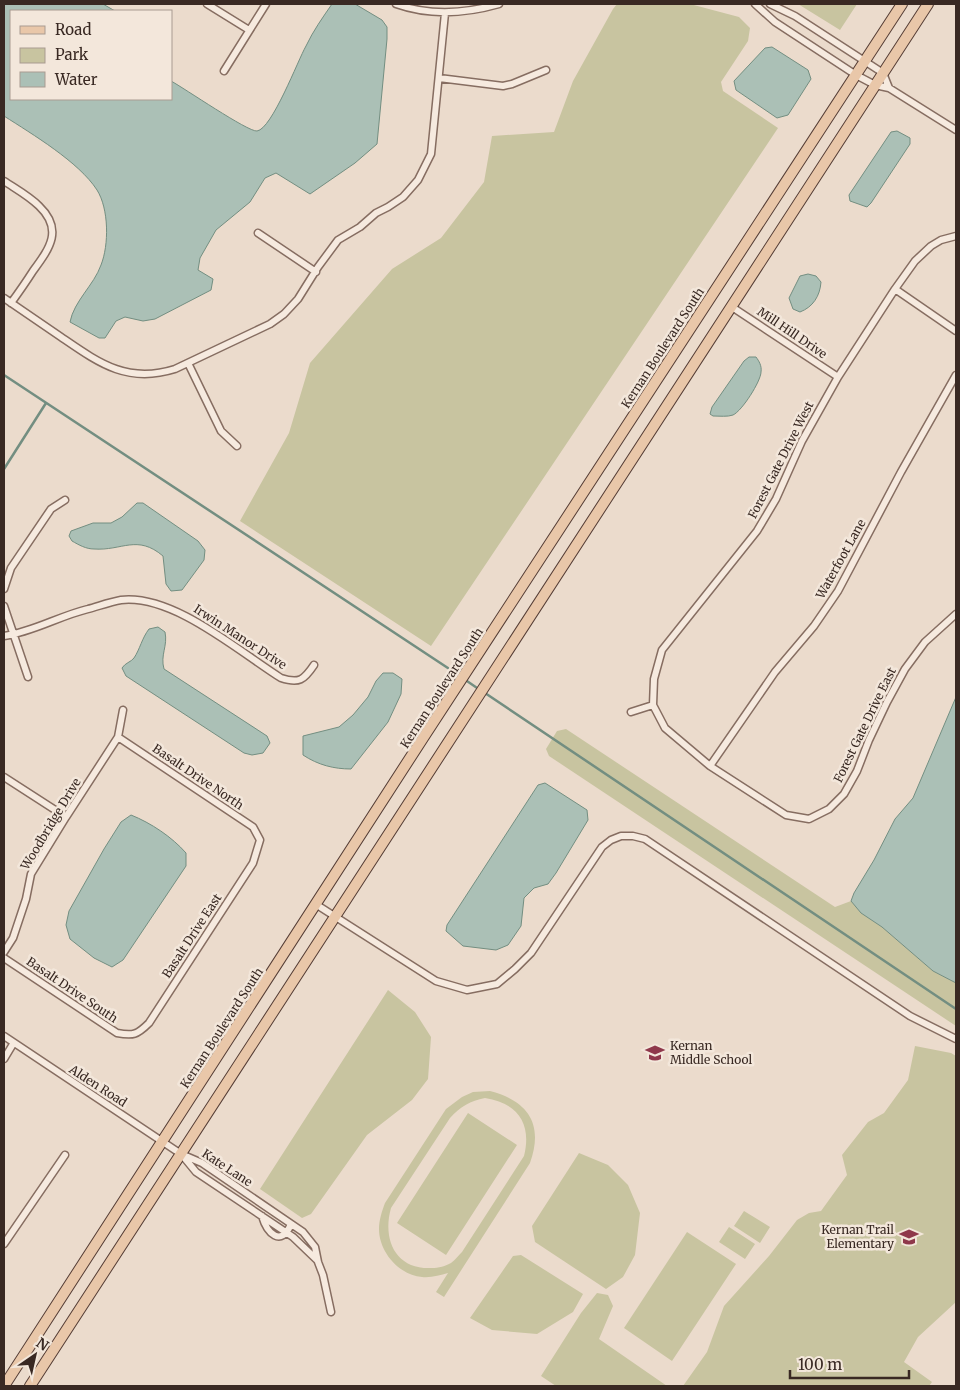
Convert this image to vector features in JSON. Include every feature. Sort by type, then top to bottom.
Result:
[{"type":"main road","name":"Kernan Boulevard South","points":[[4,1386],[902,4]]},
{"type":"main road","points":[[30,1386],[928,4]]},
{"type":"street","points":[[208,4],[249,30]]},
{"type":"street","points":[[224,71],[266,4]]},
{"type":"street","points":[[396,4],[445,13],[475,10],[499,4]]},
{"type":"street","points":[[755,4],[775,22],[856,75],[875,85],[889,88],[956,130]]},
{"type":"street","points":[[770,4],[795,16],[883,72],[889,88]]},
{"type":"street","points":[[4,298],[104,365],[133,374],[153,374],[175,369],[277,320],[298,299],[339,240],[360,227],[376,213],[396,202],[418,180],[430,154],[445,13]]},
{"type":"street","points":[[439,78],[503,86],[546,70]]},
{"type":"street","points":[[4,181],[42,210],[51,224],[53,235],[51,244],[11,303]]},
{"type":"street","points":[[258,233],[316,272]]},
{"type":"street","name":"Forest Gate Drive West","points":[[653,705],[654,679],[662,650],[757,531],[776,499],[802,441],[838,377],[895,289],[915,261],[931,246],[953,236]]},
{"type":"street","points":[[895,289],[956,331]]},
{"type":"street","name":"Mill Hill Drive","points":[[732,307],[838,377]]},
{"type":"street","points":[[188,363],[221,432],[237,446]]},
{"type":"street","name":"Waterfoot Lane","points":[[710,766],[775,672],[814,626],[838,591],[901,472],[956,375]]},
{"type":"street","points":[[4,589],[11,568],[51,509],[64,500]]},
{"type":"street","name":"Irwin Manor Drive","points":[[4,636],[79,611],[122,600],[146,602],[159,604],[190,618],[281,678],[294,681],[301,680],[314,665]]},
{"type":"street","points":[[4,606],[28,678]]},
{"type":"street","name":"Forest Gate Drive East","points":[[710,766],[786,815],[809,818],[829,809],[844,794],[857,771],[887,702],[906,669],[924,642],[956,614]]},
{"type":"street","points":[[631,712],[653,705],[664,728],[710,766]]},
{"type":"street","name":"Woodbridge Drive","points":[[4,952],[13,938],[32,874],[66,817],[118,737],[123,710]]},
{"type":"street","name":"Basalt Drive North","points":[[118,737],[253,827],[260,840]]},
{"type":"street","points":[[4,777],[66,817]]},
{"type":"street","points":[[317,905],[436,981],[467,990],[496,984],[531,953],[598,851],[616,837],[633,836],[645,839],[910,1016],[956,1039]]},
{"type":"street","name":"Basalt Drive East","points":[[131,1036],[142,1030],[148,1023],[253,863],[260,840]]},
{"type":"street","name":"Basalt Drive South","points":[[4,958],[117,1033],[131,1036]]},
{"type":"street","name":"Alden Road","points":[[4,1036],[13,1044],[181,1154]]},
{"type":"street","points":[[4,1059],[13,1044]]},
{"type":"street","name":"Kate Lane","points":[[181,1154],[196,1172],[286,1232],[299,1242],[318,1262]]},
{"type":"street","name":"Kate Lane","points":[[181,1154],[202,1163],[303,1232],[315,1247],[331,1312]]},
{"type":"street","points":[[4,1244],[65,1155]]},
{"type":"street","points":[[262,1216],[271,1235],[280,1236],[286,1232],[291,1224]]},
{"type":"green space","points":[[617,4],[690,4],[739,17],[750,28],[748,41],[721,82],[723,91],[778,128],[431,646],[240,521],[289,433],[310,363],[392,269],[441,238],[484,182],[492,136],[554,132],[573,81]]},
{"type":"green space","points":[[798,4],[857,4],[840,30]]},
{"type":"green space","points":[[566,729],[835,907],[851,901],[861,913],[882,927],[933,971],[956,983],[956,1026],[549,756],[546,749],[557,731]]},
{"type":"green space","points":[[388,990],[415,1012],[431,1037],[428,1079],[412,1100],[367,1135],[311,1214],[302,1218],[260,1189]]},
{"type":"green space","points":[[915,1046],[951,1053],[956,1056],[956,1302],[918,1337],[904,1362],[932,1382],[929,1386],[683,1386],[707,1352],[724,1306],[769,1256],[797,1220],[809,1213],[821,1211],[847,1175],[842,1155],[868,1122],[884,1113],[908,1080]]},
{"type":"green space","points":[[490,1091],[503,1095],[523,1108],[530,1116],[534,1126],[534,1149],[530,1163],[444,1297],[436,1292],[448,1273],[432,1277],[422,1277],[406,1272],[398,1267],[382,1246],[379,1229],[385,1203],[446,1109],[462,1097],[473,1092]],"holes":[[[485,1098],[514,1110],[520,1117],[526,1134],[524,1156],[462,1252],[451,1263],[434,1268],[409,1264],[395,1251],[391,1242],[389,1231],[391,1208],[450,1118],[462,1107],[475,1101]]]},
{"type":"green space","points":[[468,1113],[517,1145],[446,1255],[397,1223]]},
{"type":"green space","points":[[579,1153],[608,1165],[628,1185],[640,1213],[635,1255],[623,1277],[606,1289],[535,1242],[532,1226]]},
{"type":"green space","points":[[744,1211],[770,1227],[760,1243],[734,1226]]},
{"type":"green space","points":[[729,1227],[755,1244],[745,1259],[719,1242]]},
{"type":"green space","points":[[687,1232],[736,1264],[672,1361],[624,1328]]},
{"type":"green space","points":[[521,1255],[583,1294],[573,1312],[537,1334],[492,1330],[470,1318],[513,1256]]},
{"type":"green space","points":[[597,1293],[608,1295],[613,1306],[599,1339],[667,1386],[556,1386],[541,1376],[581,1313]]},
{"type":"water","points":[[4,4],[103,4],[113,10],[10,10],[10,100],[172,100],[172,82],[229,117],[257,131],[270,119],[309,40],[332,4],[355,4],[382,20],[387,27],[377,144],[355,163],[310,194],[276,173],[265,178],[250,202],[216,230],[200,258],[198,270],[213,279],[211,290],[155,319],[143,321],[125,317],[116,321],[105,338],[99,338],[70,322],[72,314],[98,272],[104,257],[106,217],[101,198],[97,190],[79,169],[54,149],[4,116]]},
{"type":"water","points":[[772,47],[808,70],[811,79],[788,115],[777,118],[736,90],[734,81],[765,48]]},
{"type":"water","points":[[897,131],[910,138],[910,144],[871,203],[867,207],[850,201],[849,195],[891,132]]},
{"type":"water","points":[[808,274],[816,276],[821,282],[820,287],[812,304],[800,312],[793,309],[789,298],[800,276]]},
{"type":"water","points":[[749,357],[756,357],[760,364],[761,370],[758,382],[737,412],[733,415],[713,416],[710,414],[712,407],[744,361]]},
{"type":"water","points":[[137,503],[143,503],[198,541],[205,550],[204,560],[182,590],[171,591],[166,584],[163,556],[154,549],[145,546],[129,545],[91,549],[72,541],[69,536],[71,531],[93,523],[111,523],[122,517]]},
{"type":"water","points":[[158,627],[165,632],[164,669],[267,736],[270,743],[263,753],[252,755],[244,753],[126,676],[122,668],[134,658],[149,629]]},
{"type":"water","points":[[383,673],[393,673],[402,679],[401,694],[388,722],[351,769],[326,766],[303,755],[303,736],[339,727],[353,715],[368,697],[376,681]]},
{"type":"water","points":[[956,697],[956,983],[933,971],[882,927],[861,913],[851,901],[895,819],[913,798]]},
{"type":"water","points":[[545,783],[587,810],[588,820],[548,884],[534,888],[524,898],[521,926],[508,945],[496,950],[463,946],[446,931],[447,925],[538,785]]},
{"type":"water","points":[[131,815],[161,831],[174,841],[186,853],[186,866],[123,960],[112,967],[94,958],[70,939],[66,925],[69,911],[104,849],[121,822]]},
{"type":"waterway","points":[[4,375],[460,676]]},
{"type":"waterway","points":[[4,469],[46,403]]},
{"type":"waterway","points":[[464,679],[480,690]]},
{"type":"waterway","points":[[485,693],[956,1009]]},
{"type":"place","name":"Kernan Middle School","points":[[655,1053]]},
{"type":"place","name":"Kernan Trail Elementary","points":[[909,1237]]}]
